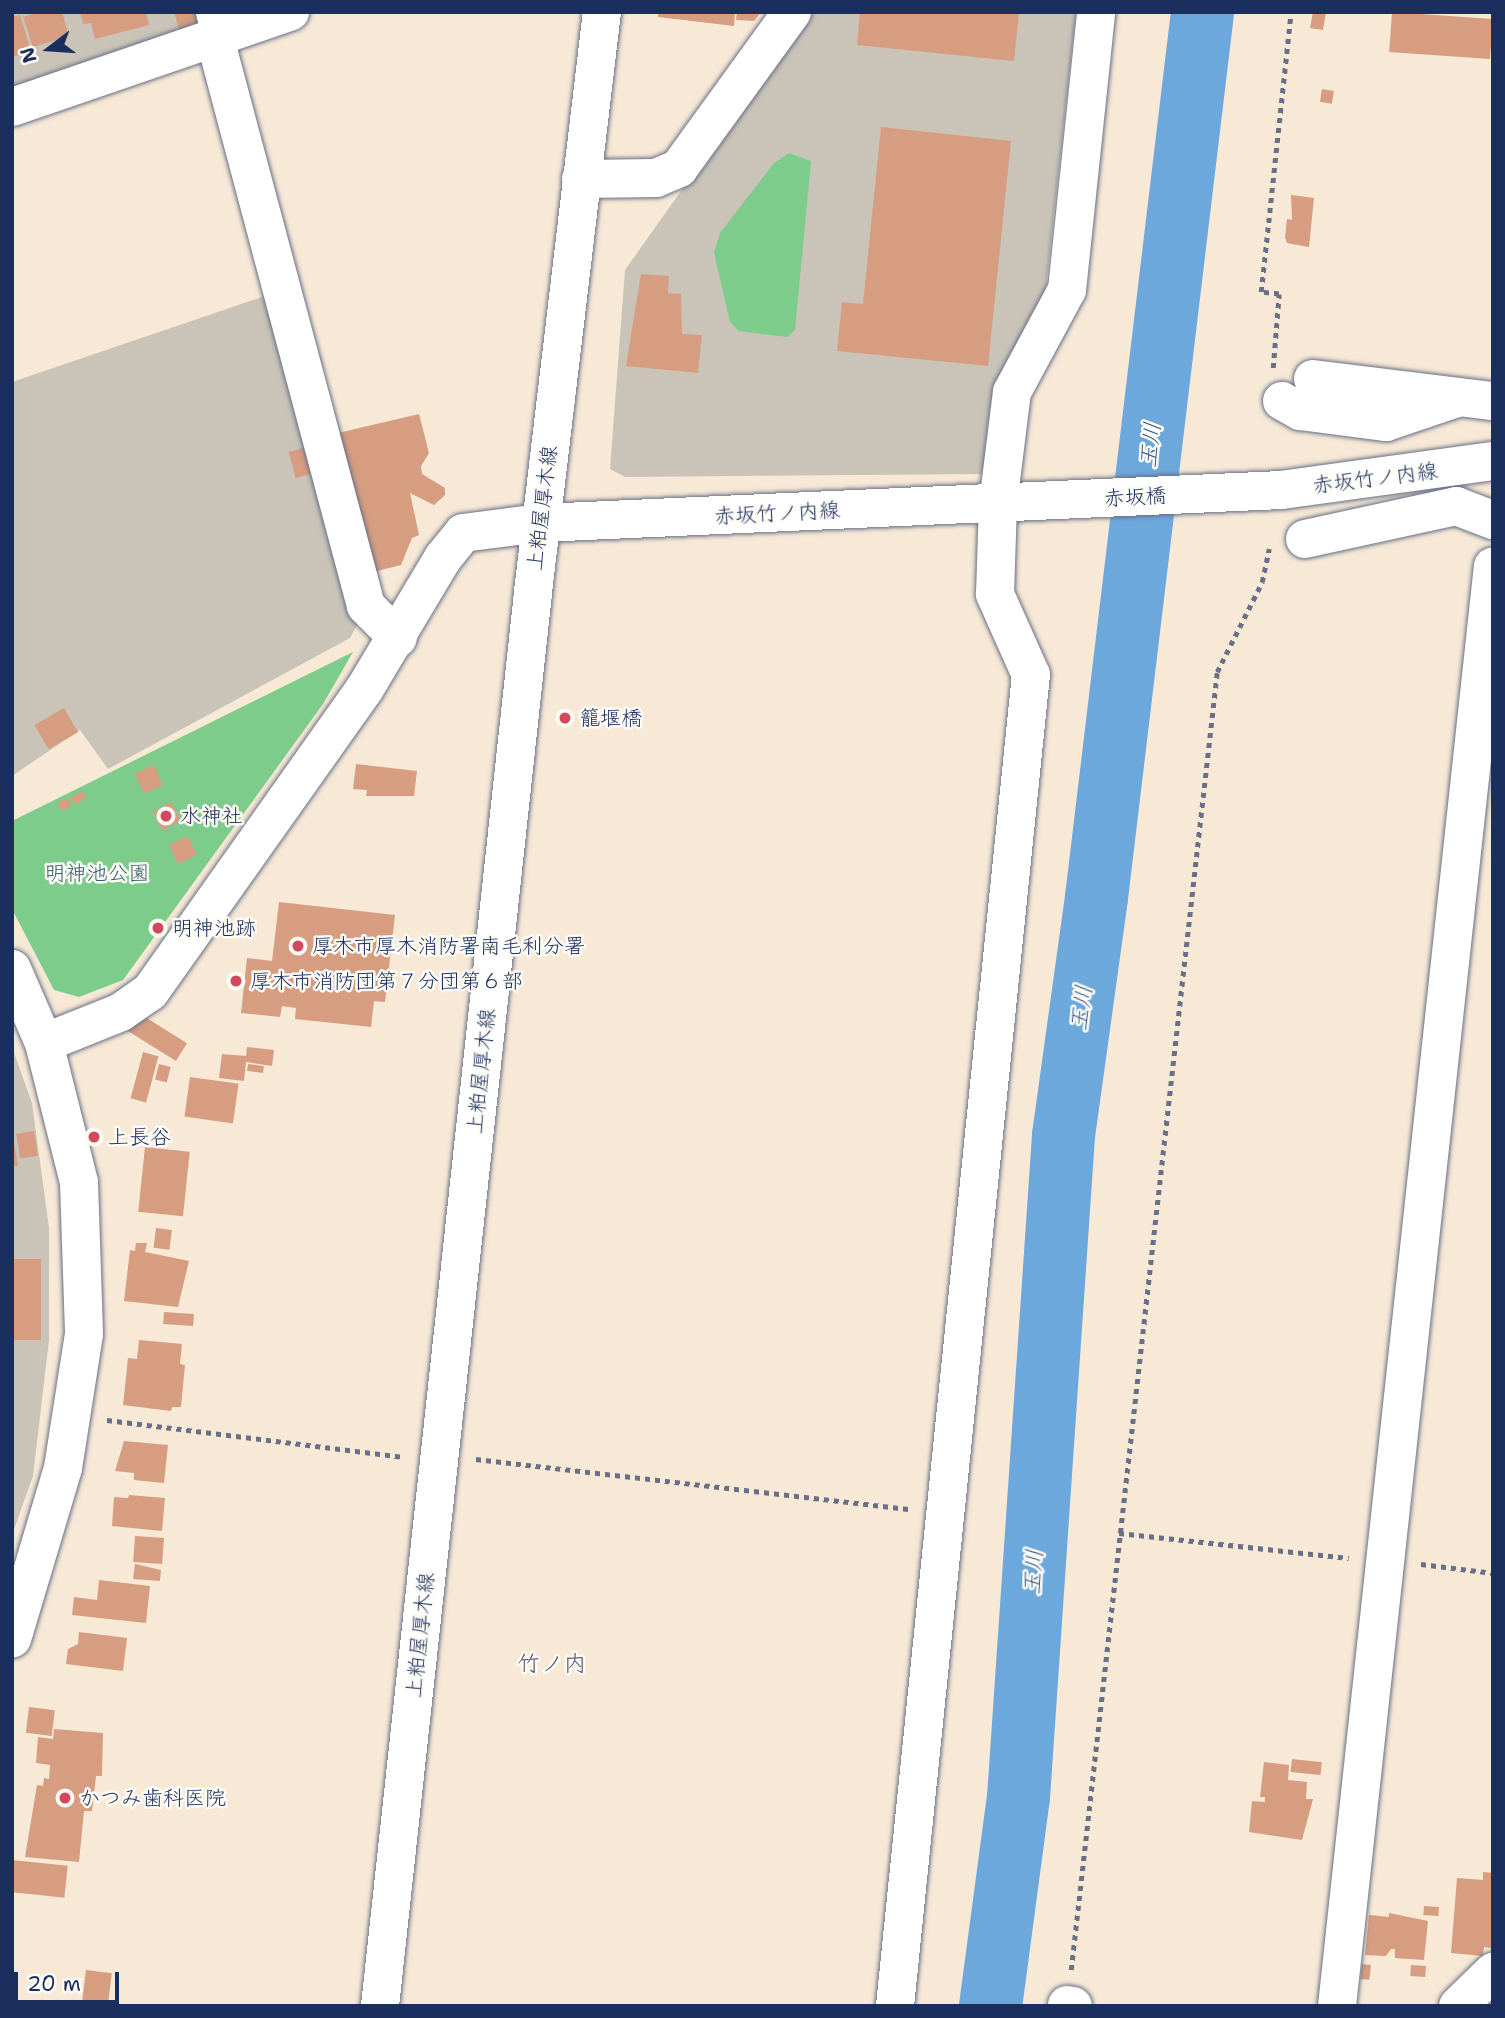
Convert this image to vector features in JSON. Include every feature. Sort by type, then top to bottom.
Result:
[{"type":"street","points":[[12,107],[218,24],[290,12]]},
{"type":"street","name":"上粕屋厚木線","points":[[380,2006],[541,523],[602,12]]},
{"type":"street","points":[[581,179],[656,178],[679,168],[792,12]]},
{"type":"street","points":[[895,2006],[1031,676],[995,594],[1006,503],[1012,392],[1067,290],[1097,12]]},
{"type":"street","points":[[44,1043],[121,1012],[150,992],[398,638],[366,606],[218,50],[218,24]]},
{"type":"street","points":[[1313,379],[1475,400]]},
{"type":"street","points":[[1282,401],[1300,411],[1387,422],[1475,400]]},
{"type":"street","name":"赤坂竹ノ内線","points":[[1269,490],[1493,461]]},
{"type":"street","name":"赤坂橋","points":[[1006,503],[1269,490]]},
{"type":"street","name":"赤坂竹ノ内線","points":[[398,638],[443,558],[463,533],[541,523],[1006,503]]},
{"type":"street","points":[[1305,539],[1456,506],[1493,520]]},
{"type":"street","points":[[1337,2006],[1493,566]]},
{"type":"street","points":[[12,969],[44,1043],[79,1182],[84,1334],[63,1468],[25,1553],[12,1639]]},
{"type":"street","points":[[1458,2006],[1493,1972]]},
{"type":"street","points":[[1067,2005],[1073,2006]]},
{"type":"path","points":[[1282,401],[1270,360],[1279,294],[1261,292],[1291,12]]},
{"type":"path","points":[[1067,2005],[1217,672],[1262,582],[1269,490]]},
{"type":"path","points":[[72,1415],[440,1459],[946,1514]]},
{"type":"path","points":[[1119,1533],[1493,1573]]},
{"type":"shaded area","points":[[12,12],[198,12],[204,33],[12,99]]},
{"type":"shaded area","points":[[808,12],[1076,12],[1043,312],[985,474],[625,477],[610,469],[625,270]]},
{"type":"shaded area","points":[[274,293],[358,623],[350,638],[108,769],[80,730],[12,776],[12,382]]},
{"type":"shaded area","points":[[12,1047],[32,1103],[49,1228],[49,1340],[33,1476],[12,1535]]},
{"type":"green space","points":[[789,153],[811,161],[795,330],[787,337],[739,331],[730,322],[714,253],[720,233],[774,163]]},
{"type":"green space","name":"明神池公園","points":[[353,652],[323,704],[123,980],[79,997],[54,990],[12,909],[12,821]]},
{"type":"building","points":[[39,12],[62,12],[69,36],[33,47],[23,17]]},
{"type":"building","points":[[80,12],[146,12],[149,25],[95,39],[91,23],[83,24]]},
{"type":"building","points":[[174,12],[194,12],[201,36],[182,40]]},
{"type":"building","points":[[659,12],[735,12],[734,26],[658,17]]},
{"type":"building","points":[[737,12],[761,12],[754,21],[736,20]]},
{"type":"building","points":[[860,12],[1019,12],[1014,61],[857,45]]},
{"type":"building","points":[[1313,12],[1326,12],[1323,30],[1310,28]]},
{"type":"building","points":[[1392,12],[1493,19],[1490,59],[1389,52]]},
{"type":"building","points":[[20,15],[31,51],[12,57],[12,17]]},
{"type":"building","points":[[1322,89],[1334,91],[1332,104],[1320,102]]},
{"type":"building","points":[[881,127],[1011,141],[988,366],[837,351],[842,302],[863,304]]},
{"type":"building","points":[[1291,195],[1314,198],[1309,247],[1287,243],[1285,238],[1287,219],[1292,220]]},
{"type":"building","points":[[641,274],[669,276],[668,293],[681,294],[682,334],[702,335],[698,373],[626,366]]},
{"type":"building","points":[[419,414],[429,453],[421,466],[422,474],[445,488],[445,495],[434,505],[410,493],[419,535],[412,538],[401,565],[373,572],[338,433]]},
{"type":"building","points":[[307,447],[314,473],[296,478],[289,452]]},
{"type":"building","points":[[64,708],[78,732],[49,749],[35,725]]},
{"type":"building","points":[[356,764],[417,771],[414,796],[366,796],[367,790],[353,789]]},
{"type":"building","points":[[154,765],[163,785],[144,794],[135,774]]},
{"type":"building","points":[[82,791],[86,798],[75,804],[71,798]]},
{"type":"building","points":[[67,798],[72,806],[62,811],[57,803]]},
{"type":"building","name":"水神社","points":[[171,802],[181,821],[162,830],[152,812]]},
{"type":"building","points":[[188,836],[197,855],[178,864],[169,845]]},
{"type":"building","name":"厚木市厚木消防署南毛利分署","points":[[279,902],[395,915],[385,1002],[374,1001],[371,1027],[295,1019],[296,1008],[282,1006],[280,1017],[241,1013],[247,958],[272,961]]},
{"type":"building","points":[[137,1012],[187,1043],[176,1061],[126,1030]]},
{"type":"building","points":[[247,1047],[274,1050],[272,1066],[246,1062],[244,1081],[219,1078],[222,1054],[246,1056]]},
{"type":"building","points":[[143,1052],[158,1056],[146,1103],[131,1098]]},
{"type":"building","points":[[159,1064],[171,1067],[167,1082],[155,1080]]},
{"type":"building","points":[[248,1064],[264,1066],[263,1073],[247,1071]]},
{"type":"building","points":[[190,1077],[239,1084],[233,1123],[184,1117]]},
{"type":"building","points":[[34,1131],[38,1156],[20,1159],[16,1134]]},
{"type":"building","points":[[12,1133],[18,1166],[12,1166]]},
{"type":"building","points":[[145,1147],[190,1152],[183,1216],[138,1212]]},
{"type":"building","points":[[156,1228],[172,1230],[169,1250],[154,1248]]},
{"type":"building","points":[[136,1243],[147,1243],[145,1252],[189,1261],[178,1307],[124,1301],[130,1250],[135,1251]]},
{"type":"building","points":[[12,1259],[41,1259],[41,1340],[12,1340]]},
{"type":"building","points":[[164,1312],[194,1314],[193,1326],[163,1324]]},
{"type":"building","points":[[139,1340],[182,1344],[180,1364],[185,1365],[181,1407],[172,1407],[171,1411],[123,1405],[128,1358],[137,1359]]},
{"type":"building","points":[[124,1441],[168,1445],[164,1483],[134,1480],[134,1473],[115,1471]]},
{"type":"building","points":[[129,1495],[165,1498],[162,1531],[112,1526],[114,1497],[128,1498]]},
{"type":"building","points":[[135,1536],[164,1538],[162,1564],[133,1562]]},
{"type":"building","points":[[135,1564],[161,1570],[160,1581],[133,1579]]},
{"type":"building","points":[[99,1580],[150,1586],[146,1623],[72,1615],[74,1597],[97,1600]]},
{"type":"building","points":[[79,1632],[127,1638],[123,1671],[66,1664],[68,1649],[78,1644]]},
{"type":"building","points":[[29,1707],[55,1710],[52,1736],[26,1733]]},
{"type":"building","name":"かつみ歯科医院","points":[[54,1729],[103,1733],[102,1776],[96,1776],[92,1811],[84,1811],[79,1862],[25,1857],[37,1785],[43,1786],[44,1778],[49,1779],[50,1765],[36,1763],[38,1737],[53,1739]]},
{"type":"building","points":[[1292,1759],[1322,1762],[1320,1775],[1291,1772]]},
{"type":"building","points":[[1264,1762],[1289,1765],[1288,1780],[1307,1782],[1306,1799],[1313,1799],[1302,1840],[1249,1832],[1252,1801],[1265,1802],[1265,1797],[1260,1797]]},
{"type":"building","points":[[12,1860],[68,1866],[64,1898],[12,1892]]},
{"type":"building","points":[[1483,1872],[1493,1873],[1491,1948],[1484,1947],[1483,1956],[1451,1953],[1457,1878],[1483,1880]]},
{"type":"building","points":[[1424,1906],[1439,1907],[1438,1916],[1423,1915]]},
{"type":"building","points":[[1389,1913],[1428,1921],[1424,1960],[1395,1958],[1395,1949],[1391,1949],[1386,1956],[1365,1955],[1369,1915],[1389,1917]]},
{"type":"building","points":[[1362,1964],[1371,1965],[1369,1980],[1360,1979]]},
{"type":"building","points":[[1411,1965],[1426,1966],[1425,1977],[1410,1976]]},
{"type":"building","points":[[86,1970],[112,1973],[108,2006],[82,2006]]},
{"type":"waterway","name":"玉川","points":[[990,2006],[1018,1797],[1063,1135],[1096,897],[1202,12]]},
{"type":"place","name":"籠堰橋","points":[[565,718]]},
{"type":"place","name":"水神社","points":[[166,816]]},
{"type":"place","name":"明神池跡","points":[[158,928]]},
{"type":"place","name":"厚木市厚木消防署南毛利分署","points":[[298,946]]},
{"type":"place","name":"厚木市消防団第７分団第６部","points":[[236,981]]},
{"type":"place","name":"上長谷","points":[[94,1137]]},
{"type":"place","name":"かつみ歯科医院","points":[[65,1798]]},
{"type":"district","name":"竹ノ内","points":[[552,1663]]}]
